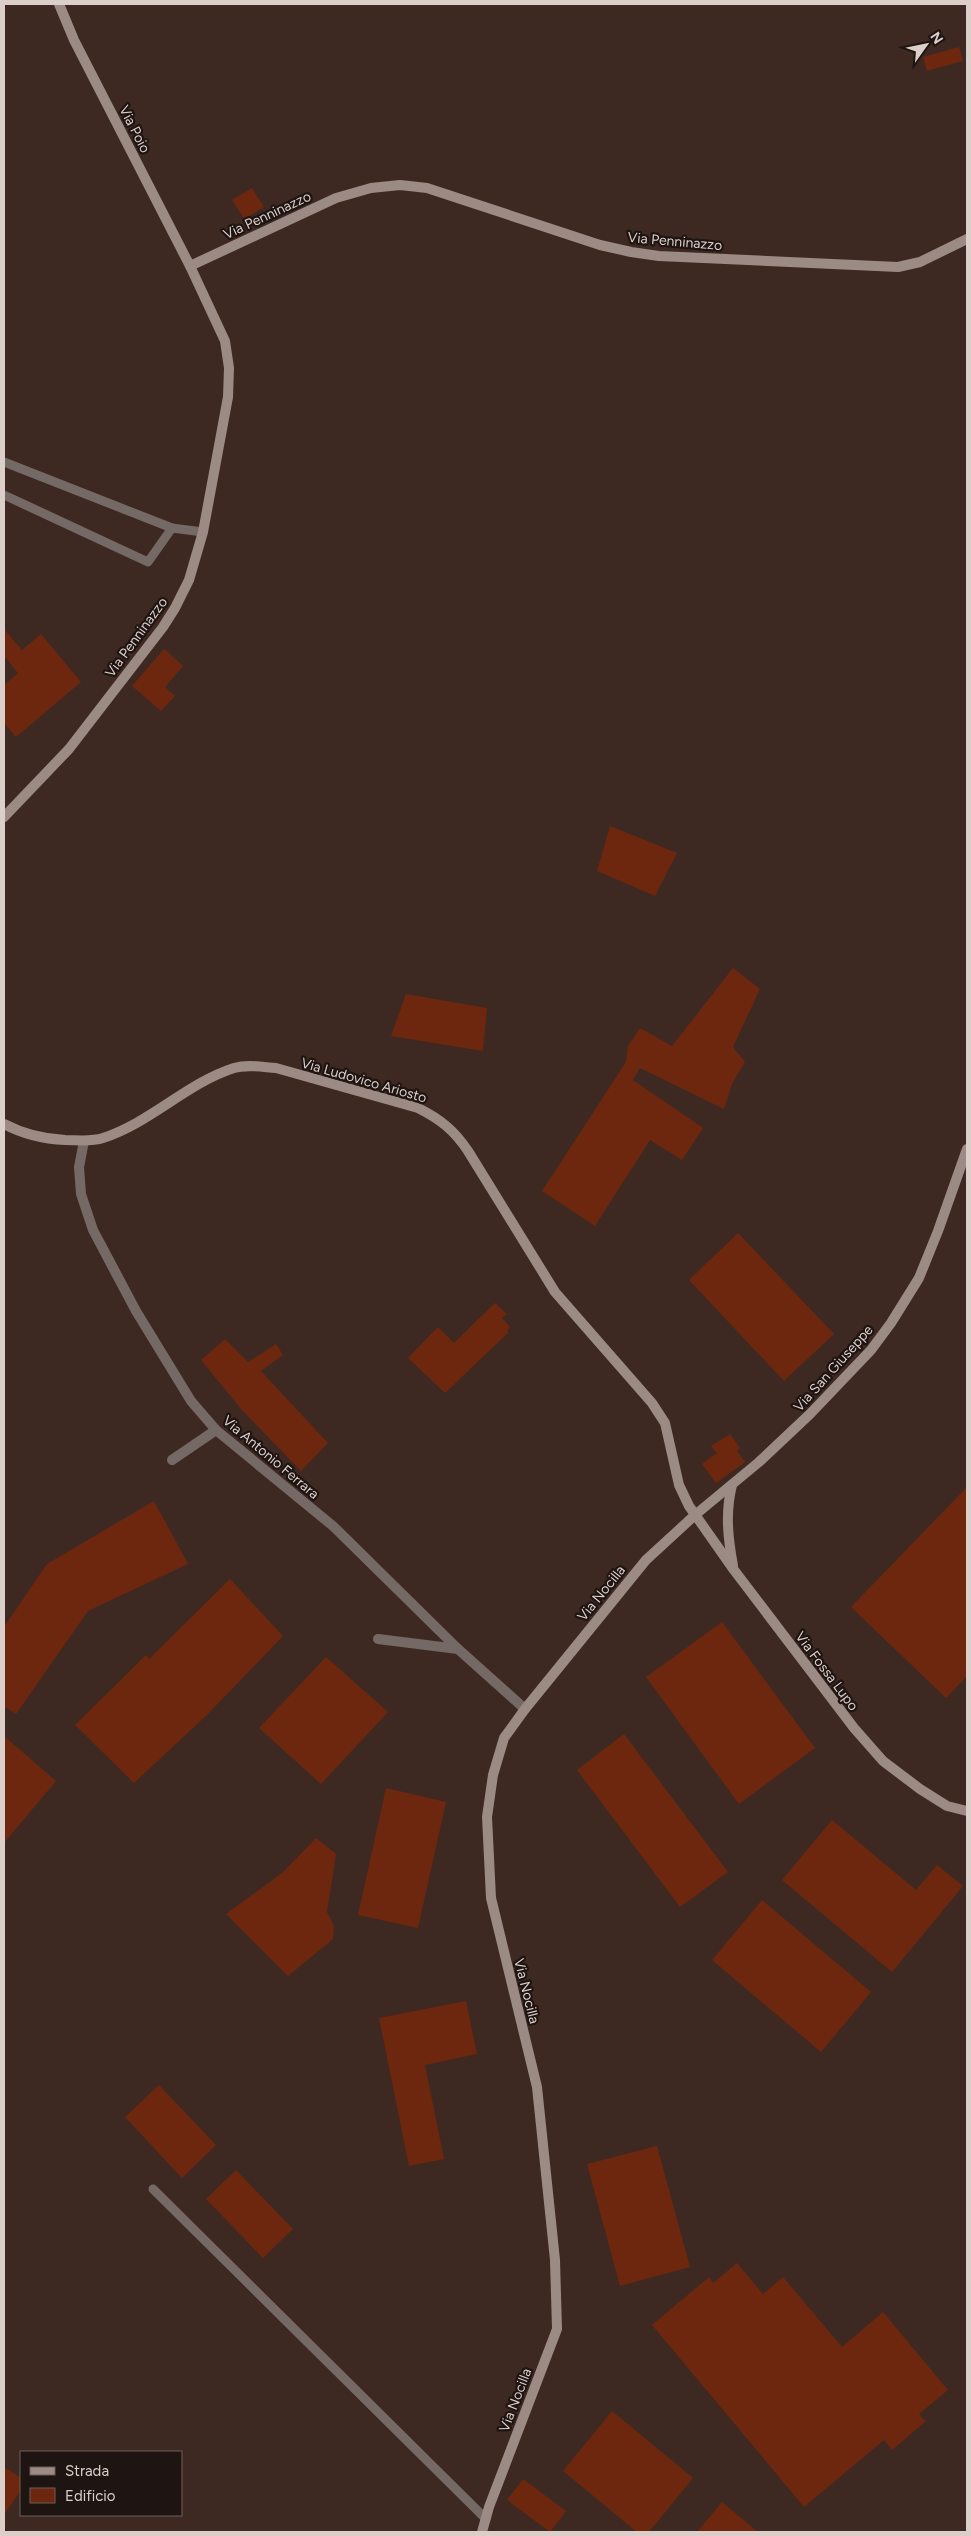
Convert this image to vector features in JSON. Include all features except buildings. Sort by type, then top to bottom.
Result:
[{"type":"street","name":"Via Poio","points":[[59,4],[74,40],[190,266]]},
{"type":"street","name":"Via Penninazzo","points":[[4,817],[70,749],[163,627],[189,580],[203,532],[228,397],[229,368],[225,341],[190,266],[336,198],[371,188],[400,185],[427,188],[600,245],[659,256],[898,268],[920,262],[967,239]]},
{"type":"street","name":"Via Ludovico Ariosto","points":[[4,1124],[45,1139],[84,1141],[102,1138],[127,1128],[215,1076],[235,1068],[249,1067],[276,1068],[418,1108],[440,1118],[456,1133],[468,1151],[555,1292],[652,1403],[665,1423],[679,1485],[695,1515]]},
{"type":"street","name":"Via Antonio Ferrara","points":[[84,1141],[79,1167],[81,1194],[94,1230],[141,1320],[191,1401],[216,1430],[333,1526],[458,1649],[524,1709]]},
{"type":"street","name":"Via San Giuseppe","points":[[695,1515],[732,1485],[810,1414],[871,1350],[891,1323],[919,1278],[967,1149]]},
{"type":"street","points":[[172,1460],[216,1430]]},
{"type":"street","points":[[732,1485],[727,1504],[728,1534],[734,1570]]},
{"type":"street","name":"Via Fossa Lupo","points":[[695,1515],[734,1570],[854,1728],[883,1761],[947,1806],[967,1810]]},
{"type":"street","name":"Via Nocilla","points":[[482,2532],[557,2330],[555,2260],[537,2087],[490,1889],[487,1817],[493,1775],[504,1738],[524,1709],[646,1560],[695,1515]]},
{"type":"street","points":[[378,1640],[458,1649]]},
{"type":"lane","points":[[4,462],[172,528],[203,532]]},
{"type":"lane","points":[[4,495],[148,562],[172,528]]},
{"type":"lane","points":[[153,2189],[486,2519]]}]
